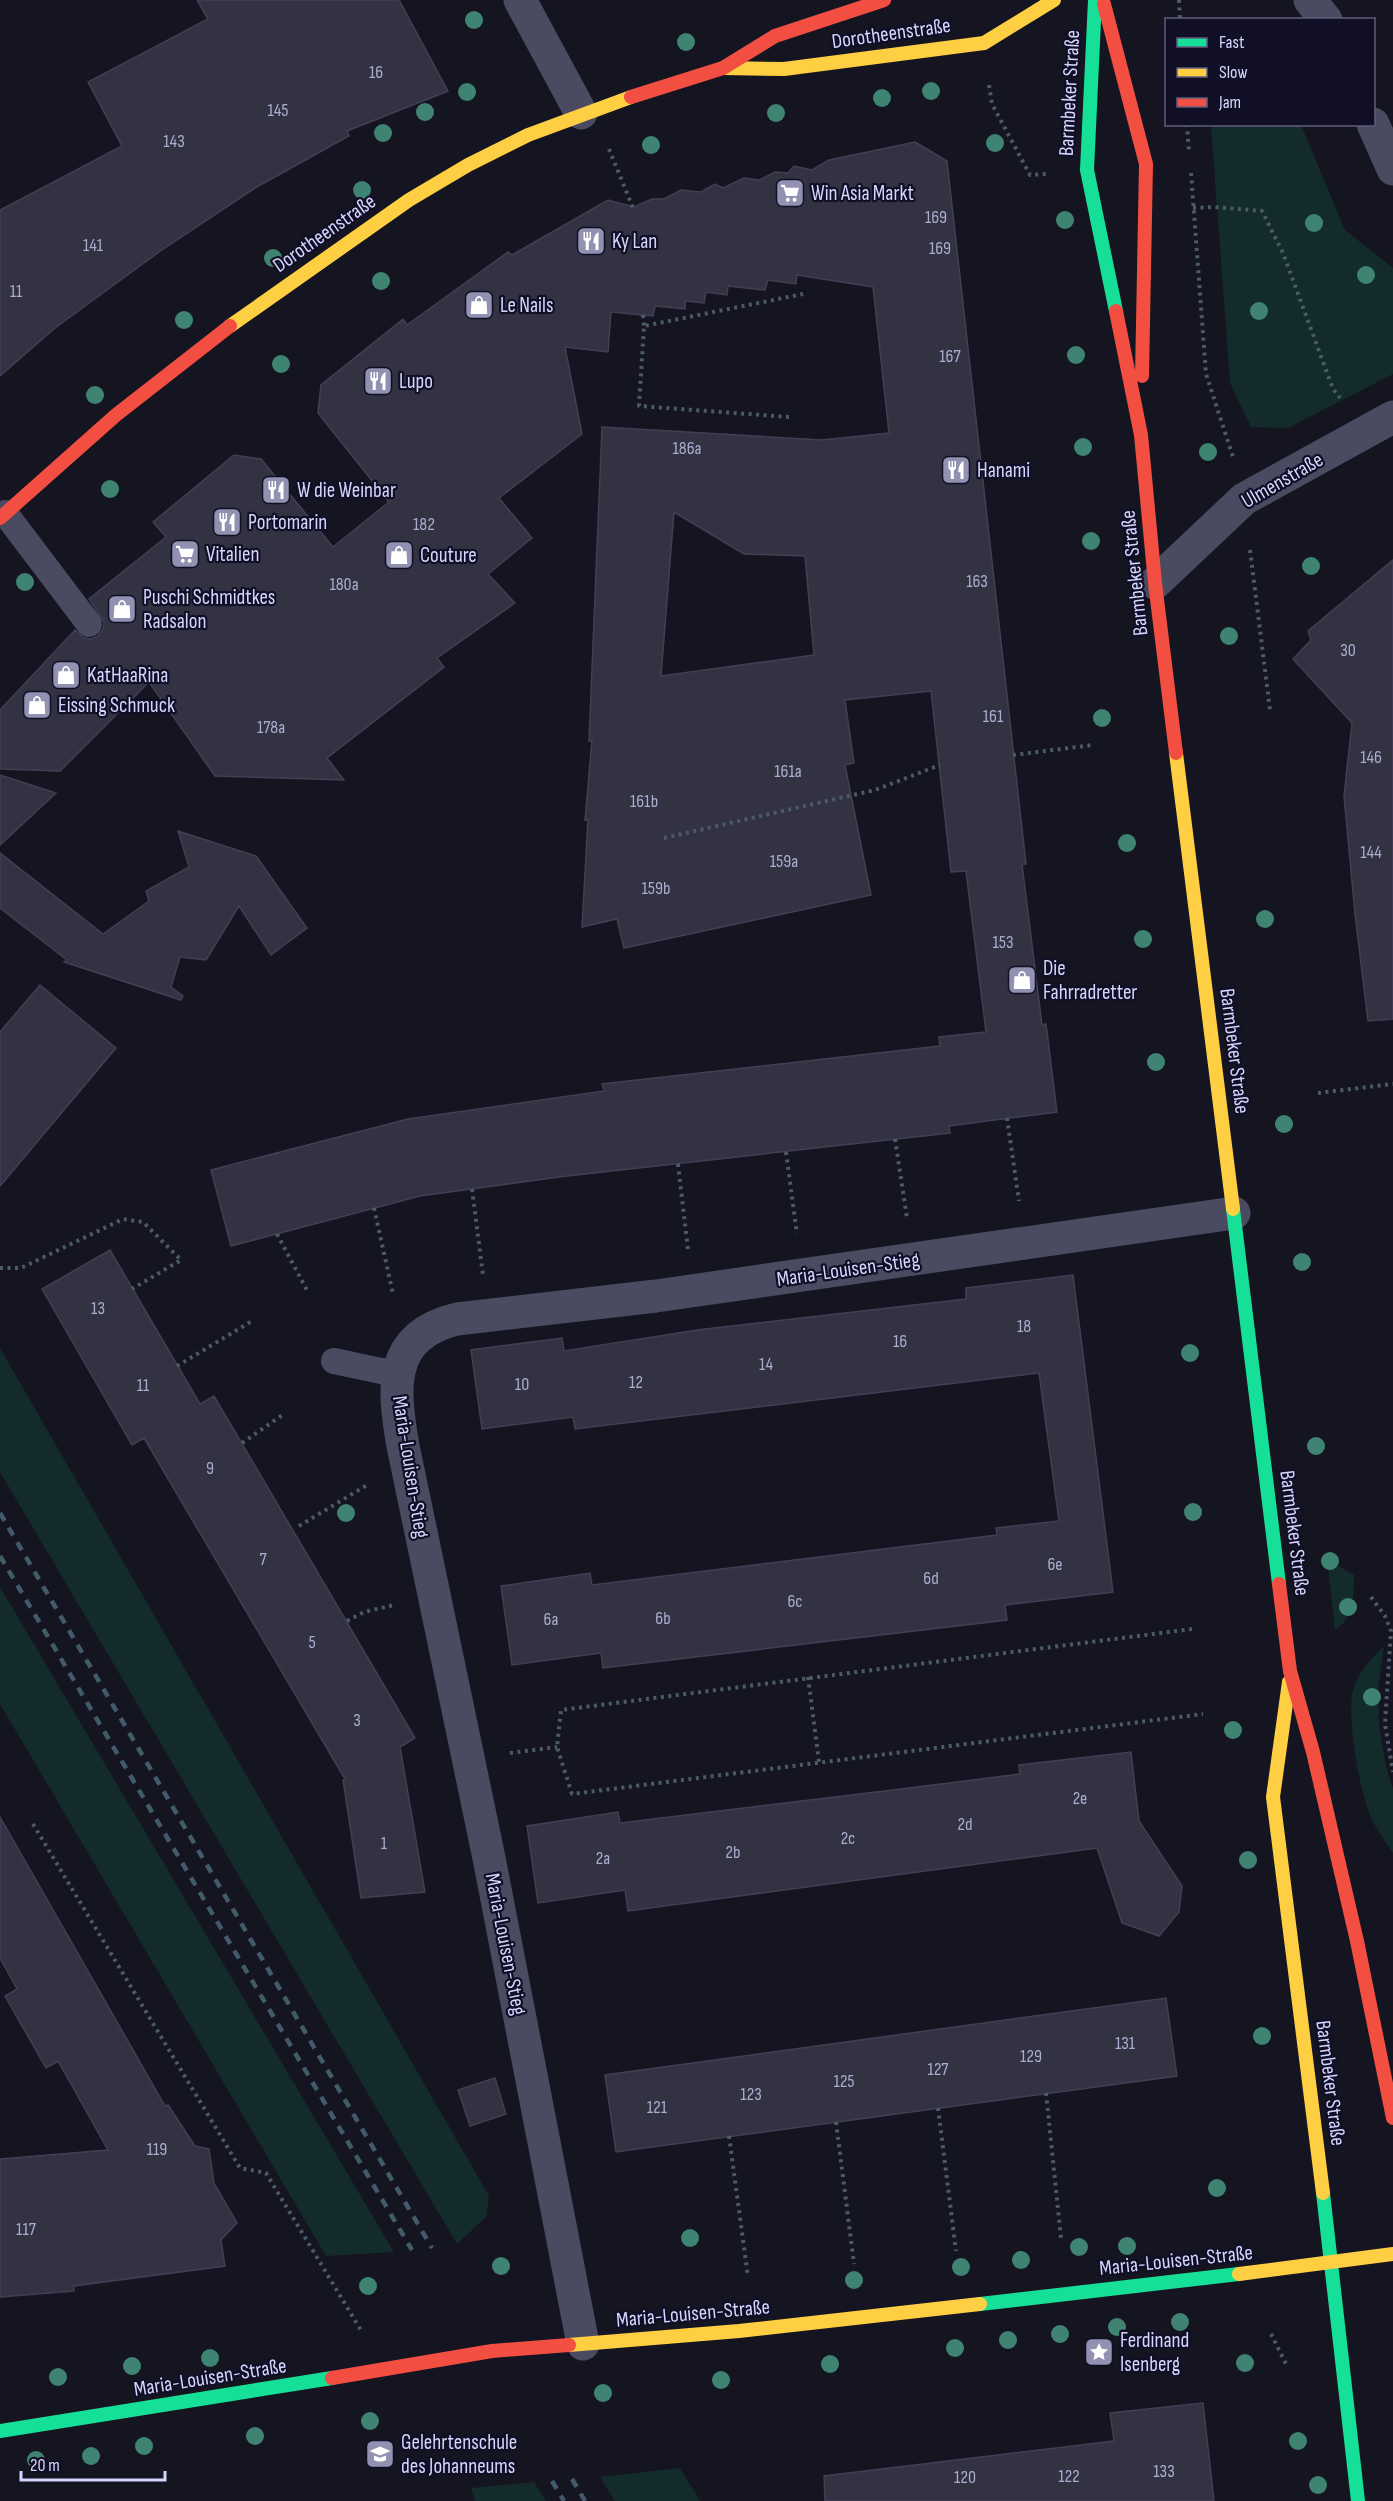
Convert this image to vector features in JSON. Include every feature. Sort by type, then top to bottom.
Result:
[{"type":"main road","name":"Dorotheenstraße","points":[[3,516],[142,394],[249,312],[399,206],[468,165],[528,135],[587,111],[723,68],[775,36],[884,0]]},
{"type":"main road","name":"Dorotheenstraße","points":[[723,68],[784,69],[984,43],[1054,0]]},
{"type":"main road","name":"Barmbeker Straße","points":[[1095,0],[1087,170],[1141,435],[1155,583],[1290,1671],[1308,1732],[1357,1939],[1381,2047],[1393,2118]]},
{"type":"main road","name":"Barmbeker Straße","points":[[1102,0],[1146,164],[1141,435]]},
{"type":"main road","name":"Barmbeker Straße","points":[[1290,1671],[1274,1797],[1316,2131],[1358,2501]]},
{"type":"main road","name":"Maria-Louisen-Straße","points":[[0,2431],[217,2398],[492,2351],[739,2331],[1393,2254]]},
{"type":"street","points":[[520,0],[587,111]]},
{"type":"street","points":[[1310,0],[1324,18]]},
{"type":"street","points":[[1374,126],[1393,169]]},
{"type":"street","name":"Ulmenstraße","points":[[1155,583],[1244,499],[1393,417]]},
{"type":"street","name":"Maria-Louisen-Stieg","points":[[583,2344],[489,1858],[397,1413],[396,1390],[406,1350],[413,1340],[432,1327],[457,1319],[656,1296],[1234,1214]]},
{"type":"lane","points":[[3,516],[88,624]]},
{"type":"lane","points":[[334,1360],[381,1371],[399,1371]]},
{"type":"path","points":[[1179,0],[1180,18]]},
{"type":"path","points":[[988,79],[992,104],[1030,175]]},
{"type":"path","points":[[587,111],[633,208]]},
{"type":"path","points":[[1187,126],[1190,160]]},
{"type":"path","points":[[1190,170],[1206,374],[1229,439],[1244,499],[1270,710]]},
{"type":"path","points":[[1193,208],[1214,207],[1262,211],[1283,253],[1334,389],[1365,433]]},
{"type":"path","points":[[644,326],[803,294]]},
{"type":"path","points":[[643,315],[639,406],[789,417]]},
{"type":"path","points":[[1013,755],[1093,745]]},
{"type":"path","points":[[664,838],[875,790],[940,765]]},
{"type":"path","points":[[1318,1093],[1393,1084]]},
{"type":"path","points":[[1007,1119],[1019,1204]]},
{"type":"path","points":[[895,1139],[909,1228]]},
{"type":"path","points":[[786,1152],[798,1242]]},
{"type":"path","points":[[678,1164],[688,1256]]},
{"type":"path","points":[[472,1189],[484,1282]]},
{"type":"path","points":[[374,1208],[393,1294]]},
{"type":"path","points":[[0,1268],[21,1268],[123,1219],[143,1222],[181,1260],[132,1289]]},
{"type":"path","points":[[277,1234],[308,1292]]},
{"type":"path","points":[[177,1366],[252,1322]]},
{"type":"path","points":[[242,1443],[284,1414]]},
{"type":"path","points":[[299,1526],[376,1479]]},
{"type":"path","points":[[1371,1597],[1385,1616],[1391,1631],[1385,1724],[1393,1772]]},
{"type":"path","points":[[347,1621],[364,1611],[402,1603]]},
{"type":"path","points":[[1192,1629],[561,1710],[557,1747],[572,1794],[1203,1714]]},
{"type":"path","points":[[808,1677],[819,1762]]},
{"type":"path","points":[[507,1754],[557,1747]]},
{"type":"path","points":[[33,1824],[240,2168],[266,2173],[384,2369]]},
{"type":"path","points":[[1046,2093],[1061,2238]]},
{"type":"path","points":[[938,2108],[956,2251]]},
{"type":"path","points":[[836,2122],[854,2264]]},
{"type":"path","points":[[729,2136],[748,2277]]},
{"type":"path","points":[[1271,2334],[1287,2366]]},
{"type":"green space","points":[[1211,126],[1301,126],[1345,230],[1393,268],[1393,374],[1288,428],[1251,427],[1230,383]]},
{"type":"green space","points":[[0,1348],[489,2196],[486,2217],[457,2244],[0,1472]]},
{"type":"green space","points":[[1327,1559],[1354,1575],[1352,1606],[1346,1619],[1335,1630]]},
{"type":"green space","points":[[0,1587],[394,2252],[326,2256],[0,1704]]},
{"type":"green space","points":[[1384,1646],[1378,1689],[1379,1726],[1386,1766],[1393,1789],[1393,1853],[1373,1822],[1363,1794],[1355,1755],[1351,1716],[1354,1687],[1367,1665]]},
{"type":"green space","points":[[680,2468],[700,2501],[615,2501],[600,2477]]},
{"type":"green space","points":[[534,2482],[546,2501],[475,2501],[471,2488]]},
{"type":"building","points":[[197,0],[399,0],[448,91],[347,131],[349,136],[255,188],[163,249],[55,328],[0,376],[0,210],[122,146],[88,82],[208,19]]},
{"type":"building","points":[[915,142],[947,161],[1026,864],[1022,864],[1042,1025],[1046,1024],[1057,1112],[949,1126],[950,1133],[567,1176],[420,1196],[231,1246],[211,1170],[408,1119],[604,1091],[602,1084],[940,1046],[939,1037],[986,1032],[966,871],[951,872],[931,691],[845,700],[854,763],[845,765],[871,895],[624,948],[617,919],[582,927],[588,819],[585,820],[592,740],[589,741],[602,427],[822,440],[889,433],[873,287],[797,275],[796,284],[768,280],[765,290],[728,286],[727,295],[706,292],[704,303],[685,301],[685,309],[655,306],[653,316],[611,312],[608,352],[565,347],[582,434],[499,498],[532,538],[488,574],[515,603],[437,658],[444,667],[327,758],[344,780],[215,776],[149,682],[60,771],[0,769],[0,710],[75,630],[84,638],[91,639],[98,636],[103,629],[104,622],[89,599],[166,537],[153,522],[234,455],[261,459],[333,547],[389,502],[318,413],[321,385],[403,319],[407,325],[508,252],[512,255],[608,200],[634,207],[652,199],[664,199],[681,190],[701,192],[715,184],[723,188],[744,178],[759,180],[775,172],[788,173],[794,166],[812,170],[829,160]],"holes":[[[674,512],[744,554],[805,556],[814,655],[661,676]]]},
{"type":"building","points":[[1393,560],[1393,1019],[1368,1021],[1344,796],[1352,723],[1293,659],[1311,640],[1308,631]]},
{"type":"building","points":[[0,775],[56,793],[0,845]]},
{"type":"building","points":[[178,831],[256,856],[307,928],[271,955],[239,906],[206,960],[180,957],[171,987],[183,996],[181,1000],[64,962],[67,960],[0,908],[0,853],[103,934],[149,901],[146,891],[189,867]]},
{"type":"building","points":[[40,985],[116,1048],[0,1186],[0,1032]]},
{"type":"building","points":[[110,1250],[200,1404],[214,1396],[415,1738],[400,1747],[425,1892],[361,1898],[343,1780],[345,1779],[144,1438],[132,1445],[42,1289]]},
{"type":"building","points":[[1073,1275],[1113,1592],[1005,1605],[1007,1620],[603,1668],[601,1653],[512,1665],[501,1586],[590,1573],[592,1585],[997,1535],[996,1528],[1059,1521],[1039,1373],[575,1429],[573,1417],[482,1429],[471,1350],[562,1338],[564,1351],[697,1330],[966,1299],[966,1288]]},
{"type":"building","points":[[1131,1752],[1139,1821],[1182,1886],[1179,1912],[1159,1936],[1122,1923],[1097,1848],[628,1911],[625,1890],[538,1903],[527,1826],[618,1812],[620,1823],[901,1789],[1020,1774],[1019,1765]]},
{"type":"building","points":[[0,1817],[165,2106],[168,2105],[195,2146],[209,2149],[214,2183],[237,2223],[221,2240],[225,2266],[74,2286],[74,2291],[0,2297],[0,2159],[108,2150],[58,2061],[46,2068],[5,1996],[17,1989],[0,1958]]},
{"type":"building","points":[[1166,1998],[1177,2076],[616,2152],[605,2075]]},
{"type":"building","points":[[495,2078],[506,2114],[470,2126],[458,2090]]},
{"type":"building","points":[[1203,2403],[1214,2501],[825,2501],[824,2476],[1114,2441],[1110,2413]]},
{"type":"railway","points":[[0,1513],[432,2248]]},
{"type":"railway","points":[[0,1556],[412,2250]]},
{"type":"railway","points":[[572,2479],[585,2501]]},
{"type":"railway","points":[[552,2481],[564,2501]]},
{"type":"traffic: fast","points":[[1095,0],[1087,170],[1116,311]]},
{"type":"traffic: fast","points":[[1233,1209],[1279,1584]]},
{"type":"traffic: fast","points":[[1323,2193],[1358,2501]]},
{"type":"traffic: fast","points":[[980,2304],[1239,2274]]},
{"type":"traffic: fast","points":[[0,2431],[332,2378]]},
{"type":"traffic: slow","points":[[723,68],[784,69],[984,43],[1054,0]]},
{"type":"traffic: slow","points":[[230,326],[409,200],[468,165],[528,135],[631,97]]},
{"type":"traffic: slow","points":[[1176,753],[1233,1209]]},
{"type":"traffic: slow","points":[[1289,1682],[1273,1797],[1323,2193]]},
{"type":"traffic: slow","points":[[1239,2274],[1393,2254]]},
{"type":"traffic: slow","points":[[569,2345],[739,2331],[980,2304]]},
{"type":"traffic: jam","points":[[631,97],[723,68],[775,36],[884,0]]},
{"type":"traffic: jam","points":[[1104,4],[1146,164],[1142,376]]},
{"type":"traffic: jam","points":[[1116,311],[1141,435],[1155,583],[1176,753]]},
{"type":"traffic: jam","points":[[0,518],[116,415],[230,326]]},
{"type":"traffic: jam","points":[[1279,1584],[1290,1671],[1313,1752],[1357,1941],[1393,2118]]},
{"type":"traffic: jam","points":[[332,2378],[492,2351],[569,2345]]},
{"type":"place","name":"Win Asia Markt","points":[[790,193]]},
{"type":"place","name":"Ky Lan","points":[[591,241]]},
{"type":"place","name":"Le Nails","points":[[479,305]]},
{"type":"place","name":"Lupo","points":[[378,381]]},
{"type":"place","name":"Hanami","points":[[956,470]]},
{"type":"place","name":"W die Weinbar","points":[[276,490]]},
{"type":"place","name":"Portomarin","points":[[227,522]]},
{"type":"place","name":"Vitalien","points":[[185,554]]},
{"type":"place","name":"Couture","points":[[399,555]]},
{"type":"place","name":"Puschi Schmidtkes Radsalon","points":[[122,609]]},
{"type":"place","name":"KatHaaRina","points":[[66,675]]},
{"type":"place","name":"Eissing Schmuck","points":[[37,705]]},
{"type":"place","name":"Die Fahrradretter","points":[[1022,980]]},
{"type":"place","name":"Ferdinand Isenberg","points":[[1099,2352]]},
{"type":"place","name":"Gelehrtenschule des Johanneums","points":[[380,2454]]}]
